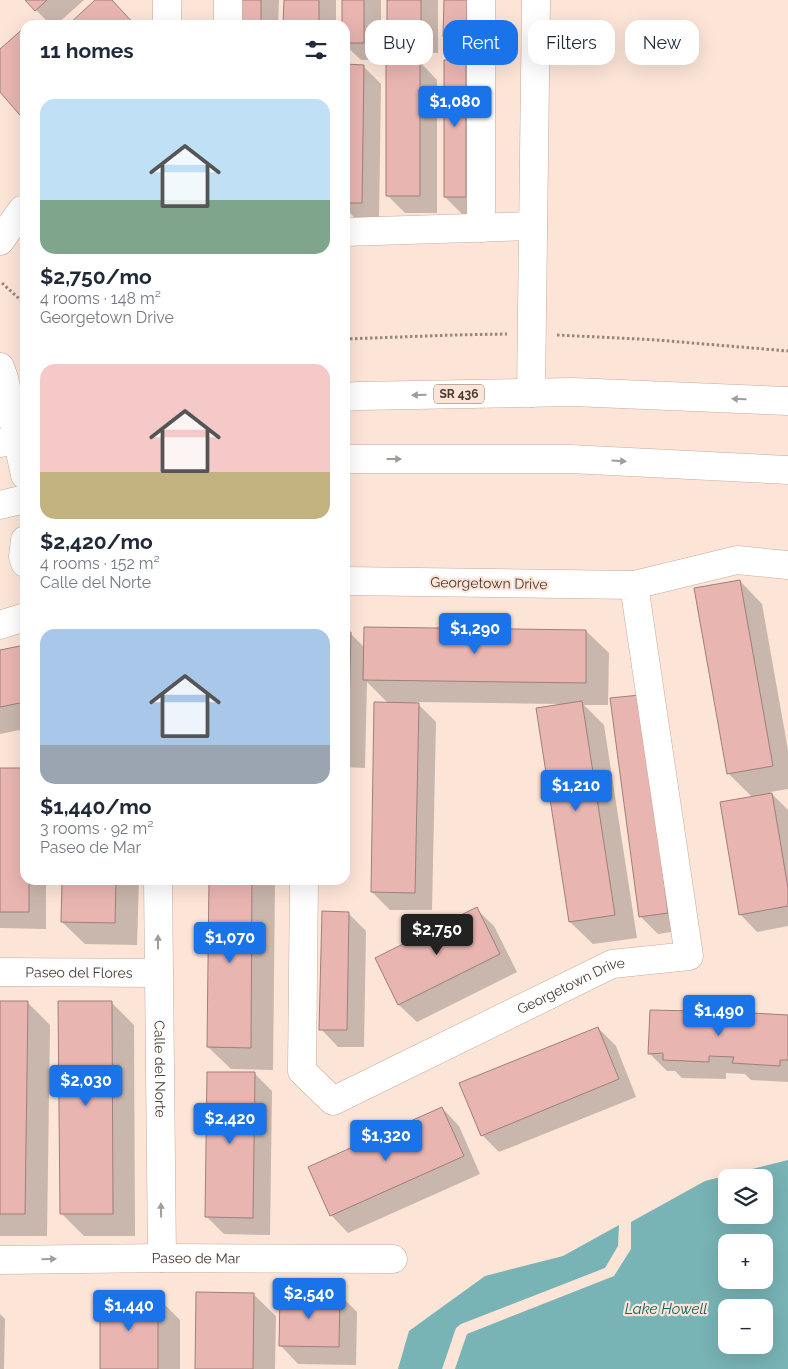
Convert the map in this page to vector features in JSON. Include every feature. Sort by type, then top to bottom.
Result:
[{"type":"street","points":[[167,0],[167,20]]},
{"type":"street","points":[[228,0],[228,20]]},
{"type":"street","points":[[481,0],[481,228]]},
{"type":"street","points":[[531,393],[536,0]]},
{"type":"street","points":[[0,241],[20,213]]},
{"type":"street","points":[[350,232],[533,226]]},
{"type":"street","points":[[0,367],[4,378],[14,440],[20,459]]},
{"type":"street","name":"SR 436","points":[[350,397],[573,392],[788,401]]},
{"type":"street","points":[[350,458],[570,459],[788,470]]},
{"type":"street","points":[[0,505],[20,501]]},
{"type":"street","name":"Georgetown Drive","points":[[350,581],[634,584],[737,560],[788,565]]},
{"type":"street","name":"Georgetown Drive","points":[[304,885],[302,1071],[333,1101],[612,964],[689,956],[634,584]]},
{"type":"street","points":[[0,625],[20,619]]},
{"type":"street","name":"Calle del Norte","points":[[158,885],[162,1258]]},
{"type":"street","name":"Paseo del Flores","points":[[0,972],[158,973]]},
{"type":"street","name":"Paseo de Mar","points":[[0,1260],[162,1258],[393,1259]]},
{"type":"path","points":[[2,283],[20,299]]},
{"type":"path","points":[[350,339],[509,334]]},
{"type":"path","points":[[552,334],[657,340],[788,351]]},
{"type":"water","name":"Lake Howell","points":[[788,1160],[788,1369],[455,1369],[467,1334],[614,1276],[631,1249],[631,1222],[705,1181],[718,1178],[718,1224],[773,1224],[773,1169],[752,1169]]},
{"type":"water","points":[[619,1225],[618,1246],[605,1268],[461,1324],[456,1328],[442,1369],[398,1369],[409,1331],[485,1276],[563,1256]]},
{"type":"building","points":[[25,0],[47,0],[35,11]]},
{"type":"building","points":[[95,0],[112,0],[130,20],[73,20]]},
{"type":"building","points":[[236,0],[261,0],[261,20],[236,20]]},
{"type":"building","points":[[284,0],[319,0],[319,20],[283,20]]},
{"type":"building","points":[[342,0],[364,0],[364,43],[350,43],[350,20],[342,20]]},
{"type":"building","points":[[387,0],[421,0],[421,20],[387,20]]},
{"type":"building","points":[[444,0],[467,0],[466,20],[443,20]]},
{"type":"building","points":[[20,31],[20,115],[0,92],[0,49]]},
{"type":"building","points":[[350,64],[364,65],[362,203],[350,203]]},
{"type":"building","points":[[386,65],[420,65],[420,196],[386,196]]},
{"type":"building","points":[[444,65],[466,65],[466,197],[444,197]]},
{"type":"building","points":[[740,580],[773,766],[727,774],[694,588]]},
{"type":"building","points":[[364,627],[586,630],[586,683],[363,680]]},
{"type":"building","points":[[350,632],[351,632],[350,672]]},
{"type":"building","points":[[20,646],[20,703],[0,707],[0,650]]},
{"type":"building","points":[[640,695],[668,913],[639,917],[610,698]]},
{"type":"building","points":[[582,701],[615,915],[569,922],[536,708]]},
{"type":"building","points":[[374,702],[419,703],[415,893],[371,892]]},
{"type":"building","points":[[0,768],[20,768],[20,885],[29,885],[29,912],[0,912]]},
{"type":"building","points":[[772,793],[788,888],[788,906],[739,915],[720,802]]},
{"type":"building","points":[[62,885],[116,885],[115,923],[61,922]]},
{"type":"building","points":[[209,885],[252,885],[251,1048],[207,1047]]},
{"type":"building","points":[[477,907],[500,954],[398,1005],[375,958]]},
{"type":"building","points":[[322,911],[349,912],[347,1030],[319,1030]]},
{"type":"building","points":[[0,1001],[28,1001],[25,1214],[0,1214]]},
{"type":"building","points":[[58,1001],[112,1001],[113,1214],[60,1214]]},
{"type":"building","points":[[650,1010],[694,1011],[694,1015],[752,1019],[752,1013],[788,1015],[788,1060],[780,1060],[780,1066],[732,1063],[734,1057],[709,1056],[709,1062],[663,1060],[663,1053],[648,1054]]},
{"type":"building","points":[[598,1027],[619,1079],[481,1136],[459,1083]]},
{"type":"building","points":[[207,1072],[255,1072],[253,1218],[205,1217]]},
{"type":"building","points":[[442,1107],[464,1156],[330,1216],[308,1167]]},
{"type":"building","points":[[196,1292],[254,1293],[253,1369],[195,1369]]},
{"type":"building","points":[[280,1292],[340,1293],[339,1347],[279,1346]]},
{"type":"building","points":[[100,1296],[158,1296],[158,1369],[100,1369]]}]
